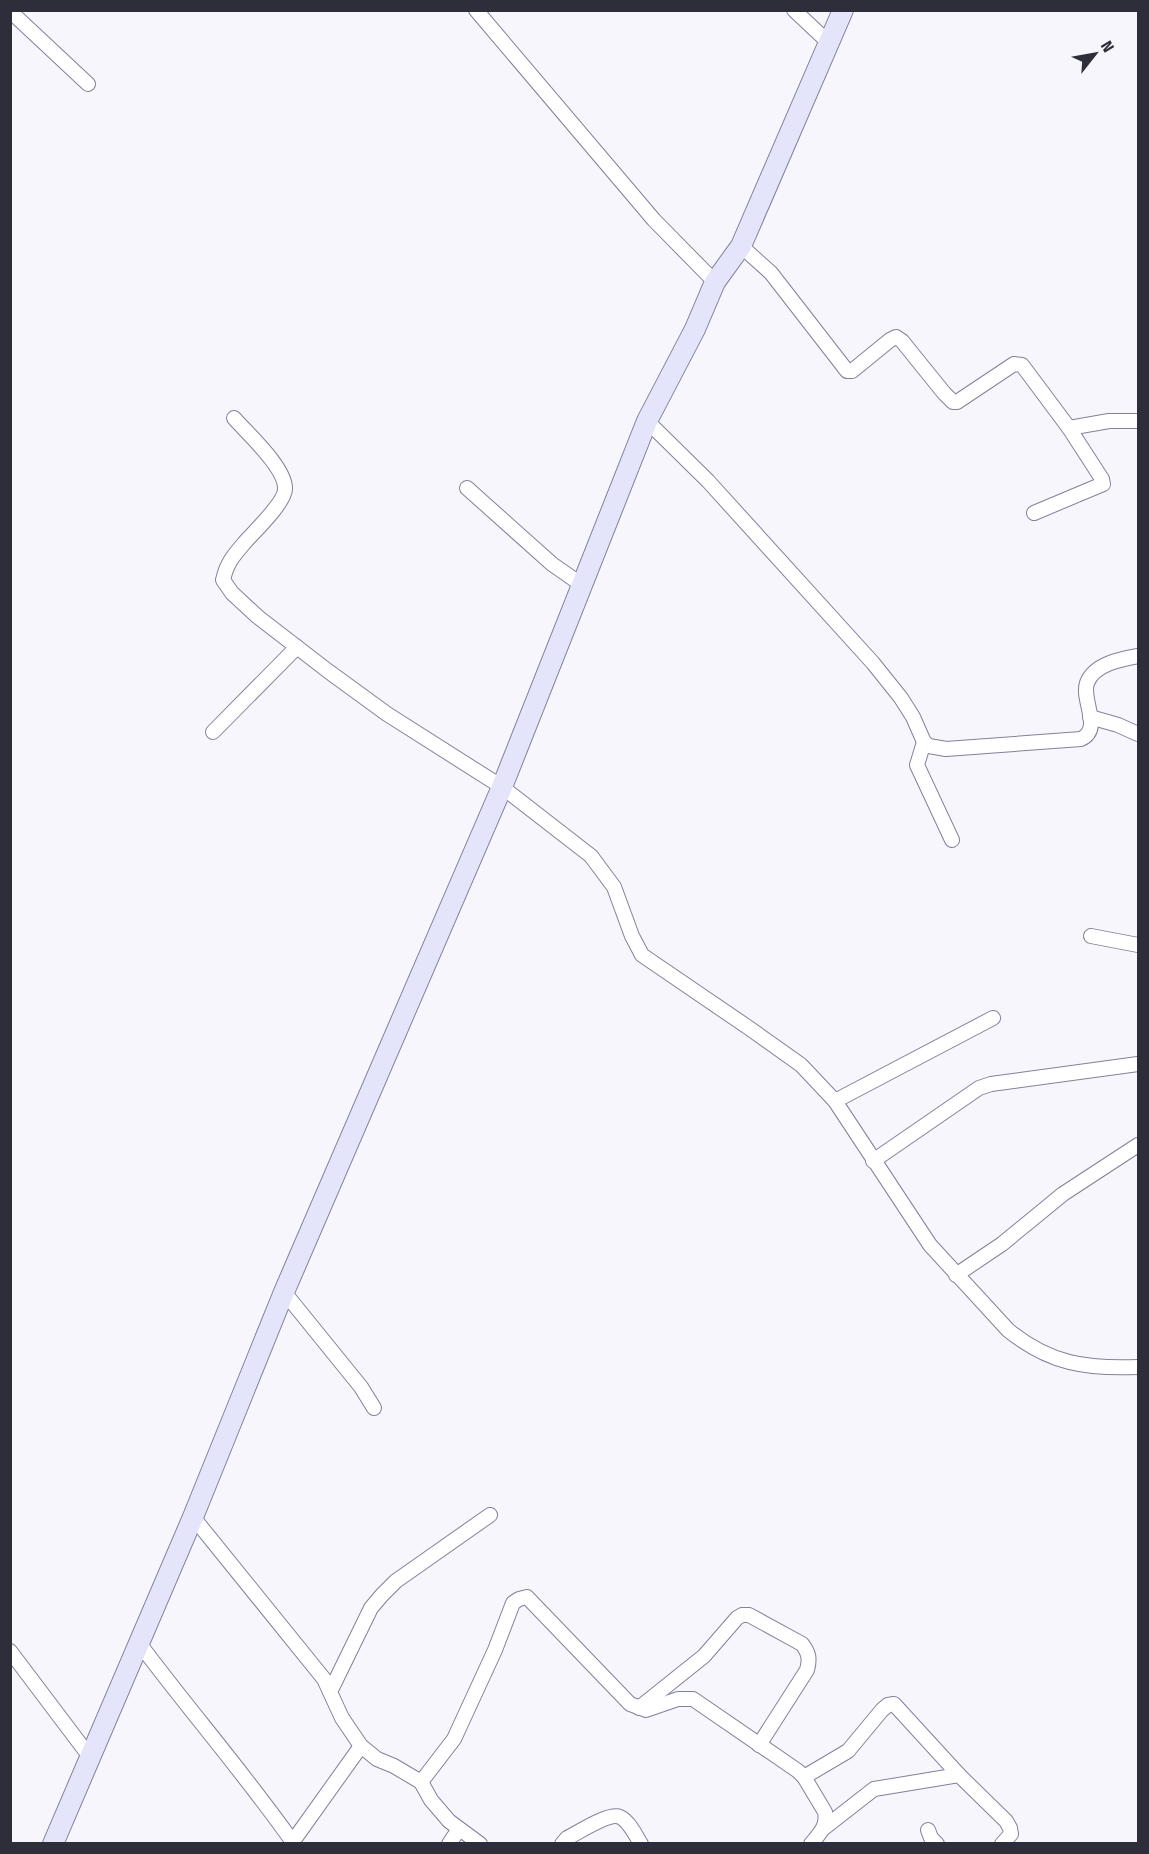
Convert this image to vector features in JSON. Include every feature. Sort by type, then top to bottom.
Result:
[{"type":"street","points":[[476,10],[654,220],[716,282]]},
{"type":"street","points":[[794,10],[829,43]]},
{"type":"street","points":[[52,1844],[193,1517],[284,1292],[502,787],[647,421],[716,282],[741,246],[843,10]]},
{"type":"street","points":[[10,11],[88,84]]},
{"type":"street","points":[[741,246],[771,273],[847,371],[852,371],[896,337],[902,341],[944,393],[953,402],[957,402],[1014,364],[1024,367],[1069,428],[1103,484],[1034,513]]},
{"type":"street","points":[[234,418],[273,463],[283,479],[286,490],[279,503],[226,565],[223,580],[232,593],[258,618],[387,714],[502,787],[591,856],[614,887],[632,936],[642,955],[801,1065],[835,1101],[930,1245],[1008,1330],[1020,1340],[1058,1360],[1073,1364],[1117,1368],[1138,1367]]},
{"type":"street","points":[[647,421],[708,481],[873,663],[901,698],[913,717],[924,742],[929,746],[946,749],[1081,739],[1090,732],[1086,686],[1091,676],[1109,663],[1138,656]]},
{"type":"street","points":[[1069,428],[1109,421],[1138,421]]},
{"type":"street","points":[[467,488],[552,564],[582,585]]},
{"type":"street","points":[[213,732],[297,647]]},
{"type":"street","points":[[1090,717],[1118,725],[1138,734]]},
{"type":"street","points":[[924,742],[917,765],[952,840]]},
{"type":"street","points":[[1091,936],[1138,945]]},
{"type":"street","points":[[835,1101],[993,1018]]},
{"type":"street","points":[[873,1161],[979,1088],[991,1084],[1138,1064]]},
{"type":"street","points":[[956,1275],[1002,1244],[1064,1194],[1138,1144]]},
{"type":"street","points":[[284,1292],[360,1387],[374,1408]]},
{"type":"street","points":[[330,1692],[371,1608],[382,1595],[396,1581],[490,1515]]},
{"type":"street","points":[[193,1517],[324,1679],[342,1718],[361,1746],[377,1759],[421,1782],[431,1800],[449,1821],[480,1844]]},
{"type":"street","points":[[421,1782],[454,1739],[495,1650],[513,1603],[527,1597],[630,1704],[646,1710],[678,1699],[693,1699],[804,1777],[825,1812],[824,1828]]},
{"type":"street","points":[[639,1708],[704,1656],[737,1618],[742,1614],[749,1615],[802,1644],[810,1660],[807,1670],[759,1745]]},
{"type":"street","points":[[139,1643],[174,1690],[237,1766],[291,1842],[361,1746]]},
{"type":"street","points":[[10,1651],[90,1757]]},
{"type":"street","points":[[804,1777],[848,1751],[882,1710],[894,1704],[1010,1827],[1011,1834],[1002,1844]]},
{"type":"street","points":[[810,1844],[824,1828],[874,1789],[959,1775]]},
{"type":"street","points":[[562,1844],[567,1838],[610,1816],[618,1816],[625,1820],[641,1844]]},
{"type":"street","points":[[449,1844],[459,1829]]},
{"type":"street","points":[[928,1830],[931,1838],[937,1844]]}]
